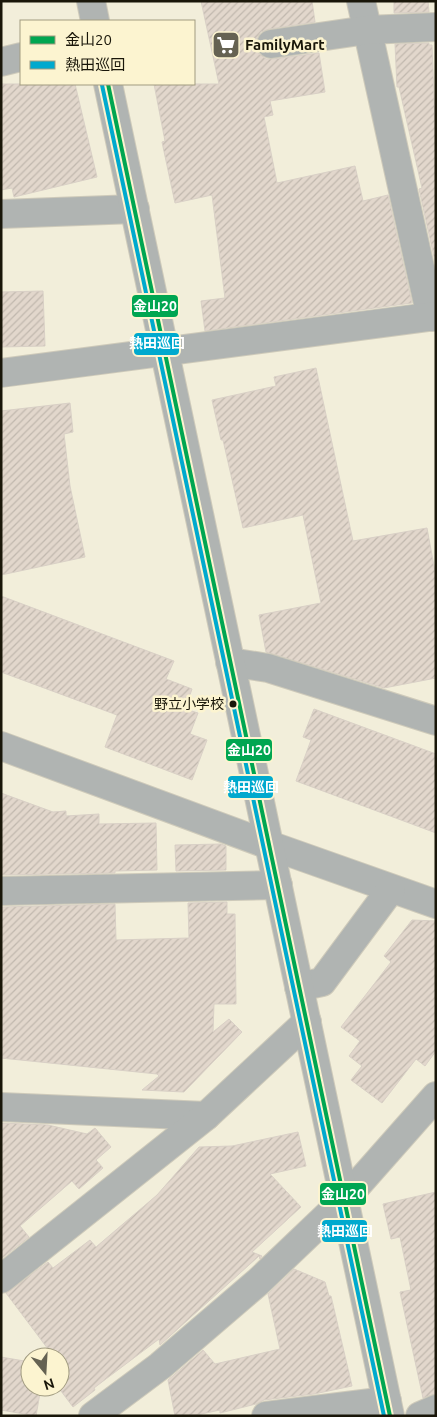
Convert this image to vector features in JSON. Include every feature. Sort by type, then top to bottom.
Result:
[{"type":"street","points":[[91,1],[95,20]]},
{"type":"street","points":[[1,373],[434,316],[361,1]]},
{"type":"street","points":[[271,44],[367,30],[436,27]]},
{"type":"street","points":[[1,62],[20,58]]},
{"type":"street","points":[[108,85],[388,1408],[266,1416]]},
{"type":"street","points":[[1,214],[135,209]]},
{"type":"street","points":[[230,662],[268,668],[436,721]]},
{"type":"street","points":[[1,746],[269,845],[436,904]]},
{"type":"street","points":[[1,891],[278,885]]},
{"type":"street","points":[[299,988],[322,982],[391,889]]},
{"type":"street","points":[[1,1279],[206,1116],[307,1022]]},
{"type":"street","points":[[93,1416],[160,1366],[258,1282],[344,1200],[436,1096]]},
{"type":"street","points":[[1,1107],[206,1116]]},
{"type":"street","points":[[420,1416],[436,1409]]},
{"type":"building","points":[[201,1],[312,1],[315,22],[269,29],[261,32],[256,39],[258,53],[266,59],[319,53],[325,92],[270,101],[273,115],[264,117],[277,183],[355,166],[363,201],[388,195],[412,303],[205,331],[201,301],[225,298],[212,195],[175,203],[162,142],[165,141],[154,85],[219,84]]},
{"type":"building","points":[[394,1],[428,1],[429,12],[394,13]]},
{"type":"building","points":[[429,43],[429,45],[432,45],[436,145],[436,266],[419,189],[422,188],[399,87],[397,87],[395,44]]},
{"type":"building","points":[[1,84],[75,85],[97,177],[14,197],[12,188],[1,190]]},
{"type":"building","points":[[43,291],[45,346],[1,347],[1,292]]},
{"type":"building","points":[[316,368],[353,541],[427,528],[436,577],[436,678],[384,688],[266,652],[259,615],[321,603],[303,515],[243,528],[212,400],[276,386],[274,377]]},
{"type":"building","points":[[70,403],[73,432],[64,434],[70,486],[85,557],[1,575],[1,411]]},
{"type":"building","points":[[1,596],[174,661],[166,679],[192,689],[185,709],[198,713],[190,734],[207,740],[192,780],[105,747],[117,715],[1,672]]},
{"type":"building","points":[[314,709],[436,754],[436,833],[296,781],[311,740],[303,737]]},
{"type":"building","points":[[1,793],[53,812],[66,811],[66,816],[99,814],[99,824],[156,823],[157,870],[115,871],[115,873],[1,875]]},
{"type":"building","points":[[221,844],[226,846],[226,870],[176,871],[175,845]]},
{"type":"building","points":[[227,902],[227,914],[235,914],[236,1004],[214,1004],[213,1032],[229,1019],[242,1032],[184,1092],[142,1090],[159,1076],[157,1074],[1,1058],[1,907],[115,904],[116,940],[189,938],[188,903]]},
{"type":"building","points":[[412,920],[436,921],[436,1051],[425,1066],[416,1059],[382,1103],[351,1080],[362,1066],[349,1056],[360,1041],[341,1027],[391,962],[384,956]]},
{"type":"building","points":[[1,1123],[48,1125],[87,1134],[95,1128],[111,1147],[96,1160],[103,1168],[79,1189],[72,1181],[20,1226],[29,1237],[1,1259]]},
{"type":"building","points":[[298,1132],[306,1166],[270,1174],[301,1207],[252,1252],[262,1256],[260,1259],[259,1256],[160,1345],[159,1339],[94,1388],[95,1390],[73,1407],[66,1397],[70,1397],[70,1347],[46,1347],[6,1293],[48,1262],[53,1268],[90,1240],[96,1247],[157,1195],[199,1147],[232,1146]]},
{"type":"building","points":[[436,1192],[436,1394],[423,1398],[400,1292],[411,1290],[400,1237],[391,1239],[383,1204]]},
{"type":"building","points":[[294,1269],[325,1282],[329,1296],[331,1296],[352,1386],[314,1394],[264,1400],[256,1404],[220,1413],[220,1410],[192,1416],[175,1416],[168,1380],[203,1350],[215,1364],[280,1349],[268,1294]]},
{"type":"building","points":[[1,1357],[20,1360],[20,1397],[39,1397],[36,1416],[1,1410]]},
{"type":"transit line","name":"熱田巡回","points":[[102,85],[384,1416]]},
{"type":"transit line","name":"金山20","points":[[108,85],[390,1416]]},
{"type":"place","name":"FamilyMart","points":[[226,45]]},
{"type":"place","name":"野立小学校","points":[[233,704]]}]
